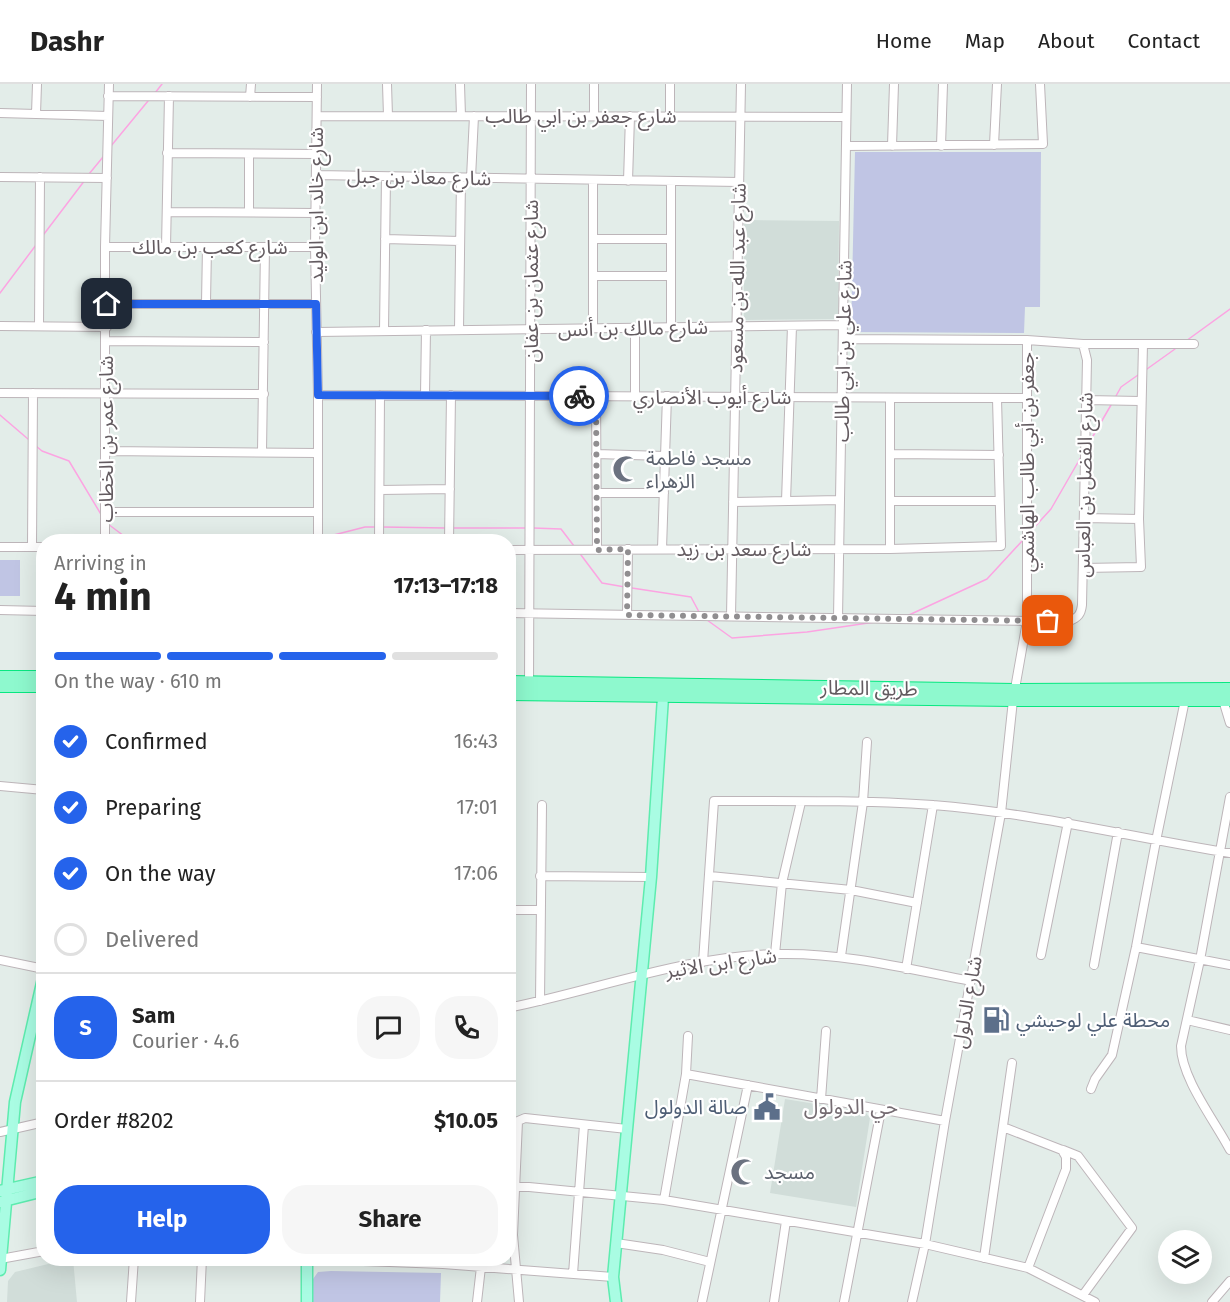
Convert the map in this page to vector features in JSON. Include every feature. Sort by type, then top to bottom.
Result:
[{"type":"highway","points":[[0,677],[36,677]]},
{"type":"highway","name":"طريق المطار","points":[[516,684],[529,688],[663,697],[1186,695],[1226,700]]},
{"type":"highway","points":[[0,686],[36,686]]},
{"type":"highway","name":"طريق المطار","points":[[516,691],[529,688],[1014,695]]},
{"type":"highway","name":"طريق المطار","points":[[1186,695],[1230,689]]},
{"type":"main road","points":[[616,1302],[613,1277],[651,877],[663,697]]},
{"type":"main road","points":[[0,1270],[4,1195],[15,1102],[36,1007]]},
{"type":"main road","points":[[4,1195],[36,1183]]},
{"type":"main road","points":[[4,1195],[36,1192]]},
{"type":"main road","points":[[307,1266],[307,1302]]},
{"type":"street","points":[[36,114],[37,84]]},
{"type":"street","name":"شارع عمر بن الخطاب","points":[[105,534],[107,304],[105,247],[109,84]]},
{"type":"street","points":[[250,84],[250,97]]},
{"type":"street","name":"شارع خالد ابن الوليد","points":[[317,84],[315,247],[318,534]]},
{"type":"street","points":[[387,84],[388,116]]},
{"type":"street","points":[[460,84],[461,116]]},
{"type":"street","name":"شارع عثمان بن عفان","points":[[529,688],[531,84]]},
{"type":"street","points":[[594,84],[594,116]]},
{"type":"street","points":[[670,84],[670,116]]},
{"type":"street","name":"شارع عبد الله بن مسعود","points":[[731,616],[741,84]]},
{"type":"street","name":"شارع علي بن ابي طالب","points":[[838,618],[847,84]]},
{"type":"street","points":[[892,146],[894,84]]},
{"type":"street","points":[[941,146],[943,84]]},
{"type":"street","points":[[994,145],[997,84]]},
{"type":"street","points":[[846,146],[1043,144],[1040,84]]},
{"type":"street","points":[[108,96],[317,97]]},
{"type":"street","points":[[166,247],[169,96]]},
{"type":"street","points":[[0,113],[108,116]]},
{"type":"street","name":"شارع جعفر بن ابي طالب","points":[[316,116],[846,117]]},
{"type":"street","points":[[471,178],[474,116]]},
{"type":"street","points":[[628,181],[630,116]]},
{"type":"street","points":[[167,153],[316,154]]},
{"type":"street","points":[[249,154],[249,212]]},
{"type":"street","name":"شارع معاذ بن جبل","points":[[316,176],[739,182]]},
{"type":"street","points":[[0,177],[107,178]]},
{"type":"street","points":[[39,326],[40,177]]},
{"type":"street","points":[[384,331],[386,177]]},
{"type":"street","points":[[459,330],[461,178]]},
{"type":"street","points":[[593,180],[593,328]]},
{"type":"street","points":[[670,181],[671,327]]},
{"type":"street","points":[[167,212],[315,213]]},
{"type":"street","points":[[385,239],[460,241]]},
{"type":"street","points":[[593,239],[671,239]]},
{"type":"street","name":"شارع كعب بن مالك","points":[[105,247],[315,247]]},
{"type":"street","points":[[206,303],[207,247]]},
{"type":"street","points":[[262,452],[265,247]]},
{"type":"street","points":[[593,276],[671,276]]},
{"type":"street","points":[[107,304],[316,304]]},
{"type":"street","name":"شارع مالك بن أنس","points":[[316,332],[843,325]]},
{"type":"street","points":[[0,326],[106,327]]},
{"type":"street","points":[[786,501],[792,326]]},
{"type":"street","points":[[635,328],[635,396]]},
{"type":"street","points":[[425,395],[426,330]]},
{"type":"street","points":[[843,339],[1194,344]]},
{"type":"street","name":"جعفر بن أبي طالب الهاشمي","points":[[1014,695],[1027,621],[1027,340]]},
{"type":"street","points":[[106,341],[264,342]]},
{"type":"street","name":"شارع الفضل بن العباس","points":[[1027,621],[1069,621],[1075,619],[1082,611],[1087,360],[1083,344]]},
{"type":"street","points":[[1083,568],[1141,567],[1140,401],[1143,344]]},
{"type":"street","points":[[0,393],[264,394]]},
{"type":"street","points":[[32,547],[33,393]]},
{"type":"street","name":"شارع أيوب الأنصاري","points":[[318,395],[1027,398]]},
{"type":"street","points":[[379,534],[380,395]]},
{"type":"street","points":[[448,534],[451,395]]},
{"type":"street","points":[[596,396],[597,550]]},
{"type":"street","points":[[662,549],[667,396]]},
{"type":"street","points":[[890,398],[890,549]]},
{"type":"street","points":[[891,501],[999,501],[997,399]]},
{"type":"street","points":[[1086,400],[1140,401]]},
{"type":"street","points":[[106,451],[317,453]]},
{"type":"street","points":[[596,454],[665,456]]},
{"type":"street","points":[[891,454],[999,454]]},
{"type":"street","points":[[380,490],[450,489]]},
{"type":"street","points":[[597,493],[664,493]]},
{"type":"street","points":[[733,502],[840,500]]},
{"type":"street","name":"شارع سعد بن زيد","points":[[516,550],[890,549],[1001,546],[999,501]]},
{"type":"street","points":[[106,512],[318,512]]},
{"type":"street","points":[[1084,518],[1139,519]]},
{"type":"street","points":[[0,547],[36,547]]},
{"type":"street","points":[[627,615],[628,549]]},
{"type":"street","points":[[0,610],[36,611]]},
{"type":"street","points":[[516,613],[1027,621]]},
{"type":"street","name":"شارع الدلول","points":[[912,1302],[925,1244],[1001,813],[1014,695]]},
{"type":"street","points":[[1091,1089],[1095,1079],[1112,1055],[1186,695]]},
{"type":"street","points":[[1226,700],[1230,723]]},
{"type":"street","points":[[842,956],[863,802],[867,742]]},
{"type":"street","points":[[0,786],[36,789]]},
{"type":"street","points":[[1230,797],[1200,960],[1181,1046],[1181,1058],[1186,1073],[1227,1136],[1230,1150]]},
{"type":"street","points":[[703,962],[714,801],[933,805],[1068,822],[1156,841],[1230,853]]},
{"type":"street","points":[[775,954],[782,883],[801,802]]},
{"type":"street","points":[[540,1001],[542,805]]},
{"type":"street","points":[[906,969],[933,805]]},
{"type":"street","points":[[1041,956],[1068,822]]},
{"type":"street","points":[[1094,965],[1118,832]]},
{"type":"street","points":[[540,876],[651,877]]},
{"type":"street","points":[[710,876],[851,890],[917,903]]},
{"type":"street","points":[[516,910],[540,910]]},
{"type":"street","points":[[1136,947],[1230,965]]},
{"type":"street","name":"شارع ابن الاثير","points":[[516,1006],[703,962],[775,954],[842,956],[971,981]]},
{"type":"street","points":[[0,960],[36,967]]},
{"type":"street","points":[[1187,1020],[1230,1030]]},
{"type":"street","points":[[821,1099],[826,1031]]},
{"type":"street","points":[[664,1200],[686,1074],[688,1036]]},
{"type":"street","points":[[984,1258],[1012,1063]]},
{"type":"street","points":[[686,1074],[945,1121]]},
{"type":"street","points":[[702,1302],[748,1085]]},
{"type":"street","points":[[844,1302],[881,1110]]},
{"type":"street","points":[[516,1139],[518,1121],[525,1118],[627,1130]]},
{"type":"street","points":[[0,1132],[36,1124]]},
{"type":"street","points":[[573,1274],[584,1125]]},
{"type":"street","points":[[1003,1127],[1077,1156],[1132,1228],[1083,1295]]},
{"type":"street","points":[[1029,1268],[1066,1169],[1066,1157],[1062,1150]]},
{"type":"street","points":[[516,1186],[664,1200],[925,1244],[1029,1268],[1095,1302]]},
{"type":"street","points":[[774,1302],[786,1221]]},
{"type":"street","points":[[616,1243],[710,1262]]},
{"type":"street","points":[[0,1259],[36,1252]]},
{"type":"street","points":[[131,1302],[133,1266]]},
{"type":"street","points":[[200,1302],[202,1266]]},
{"type":"street","points":[[475,1266],[613,1277]]},
{"type":"street","points":[[515,1266],[519,1302]]},
{"type":"street","points":[[477,1302],[481,1267]]},
{"type":"street","points":[[1212,1302],[1230,1281]]},
{"type":"shaded area","points":[[855,152],[1041,152],[1040,307],[1025,307],[1024,333],[851,332]]},
{"type":"shaded area","points":[[744,220],[839,221],[838,319],[744,320]]},
{"type":"shaded area","points":[[0,560],[20,560],[20,596],[0,596]]},
{"type":"shaded area","points":[[785,1099],[865,1112],[870,1118],[856,1207],[770,1193]]},
{"type":"shaded area","points":[[40,1266],[74,1266],[77,1302],[7,1302],[8,1281],[15,1272]]},
{"type":"shaded area","points":[[318,1272],[441,1273],[440,1302],[312,1302],[313,1279]]},
{"type":"waterway","points":[[155,93],[162,84]]},
{"type":"waterway","points":[[111,146],[148,101]]},
{"type":"waterway","points":[[89,174],[103,157]]},
{"type":"waterway","points":[[44,234],[85,180]]},
{"type":"waterway","points":[[0,293],[36,245]]},
{"type":"waterway","points":[[1186,341],[1230,309]]},
{"type":"waterway","points":[[1147,369],[1175,349]]},
{"type":"waterway","points":[[1116,396],[1121,387],[1138,375]]},
{"type":"waterway","points":[[1089,443],[1111,405]]},
{"type":"waterway","points":[[0,415],[28,439]]},
{"type":"waterway","points":[[36,446],[42,451],[69,461],[102,516]]},
{"type":"waterway","points":[[1030,532],[1051,509],[1081,457]]},
{"type":"waterway","points":[[108,524],[121,534]]},
{"type":"waterway","points":[[338,534],[365,527],[376,527]]},
{"type":"waterway","points":[[383,527],[445,528]]},
{"type":"waterway","points":[[452,528],[526,528]]},
{"type":"waterway","points":[[533,528],[561,529],[574,546]]},
{"type":"waterway","points":[[909,615],[987,579],[1023,540]]},
{"type":"waterway","points":[[581,555],[602,583],[625,587]]},
{"type":"waterway","points":[[632,588],[691,597],[699,612]]},
{"type":"waterway","points":[[707,620],[732,638],[807,632],[875,622]]},
{"type":"way so far","points":[[579,396],[596,396],[597,550],[628,549],[627,615],[1048,621]]},
{"type":"place","name":"مسجد فاطمة الزهراء","points":[[626,469]]},
{"type":"place","name":"محطة علي لوحيشي","points":[[996,1020]]},
{"type":"place","name":"صالة الدولول","points":[[767,1107]]},
{"type":"place","name":"مسجد","points":[[744,1172]]},
{"type":"district","name":"حي الدولول","points":[[851,1107]]},
{"type":"route","points":[[107,304],[316,304],[318,395],[579,396]]}]
